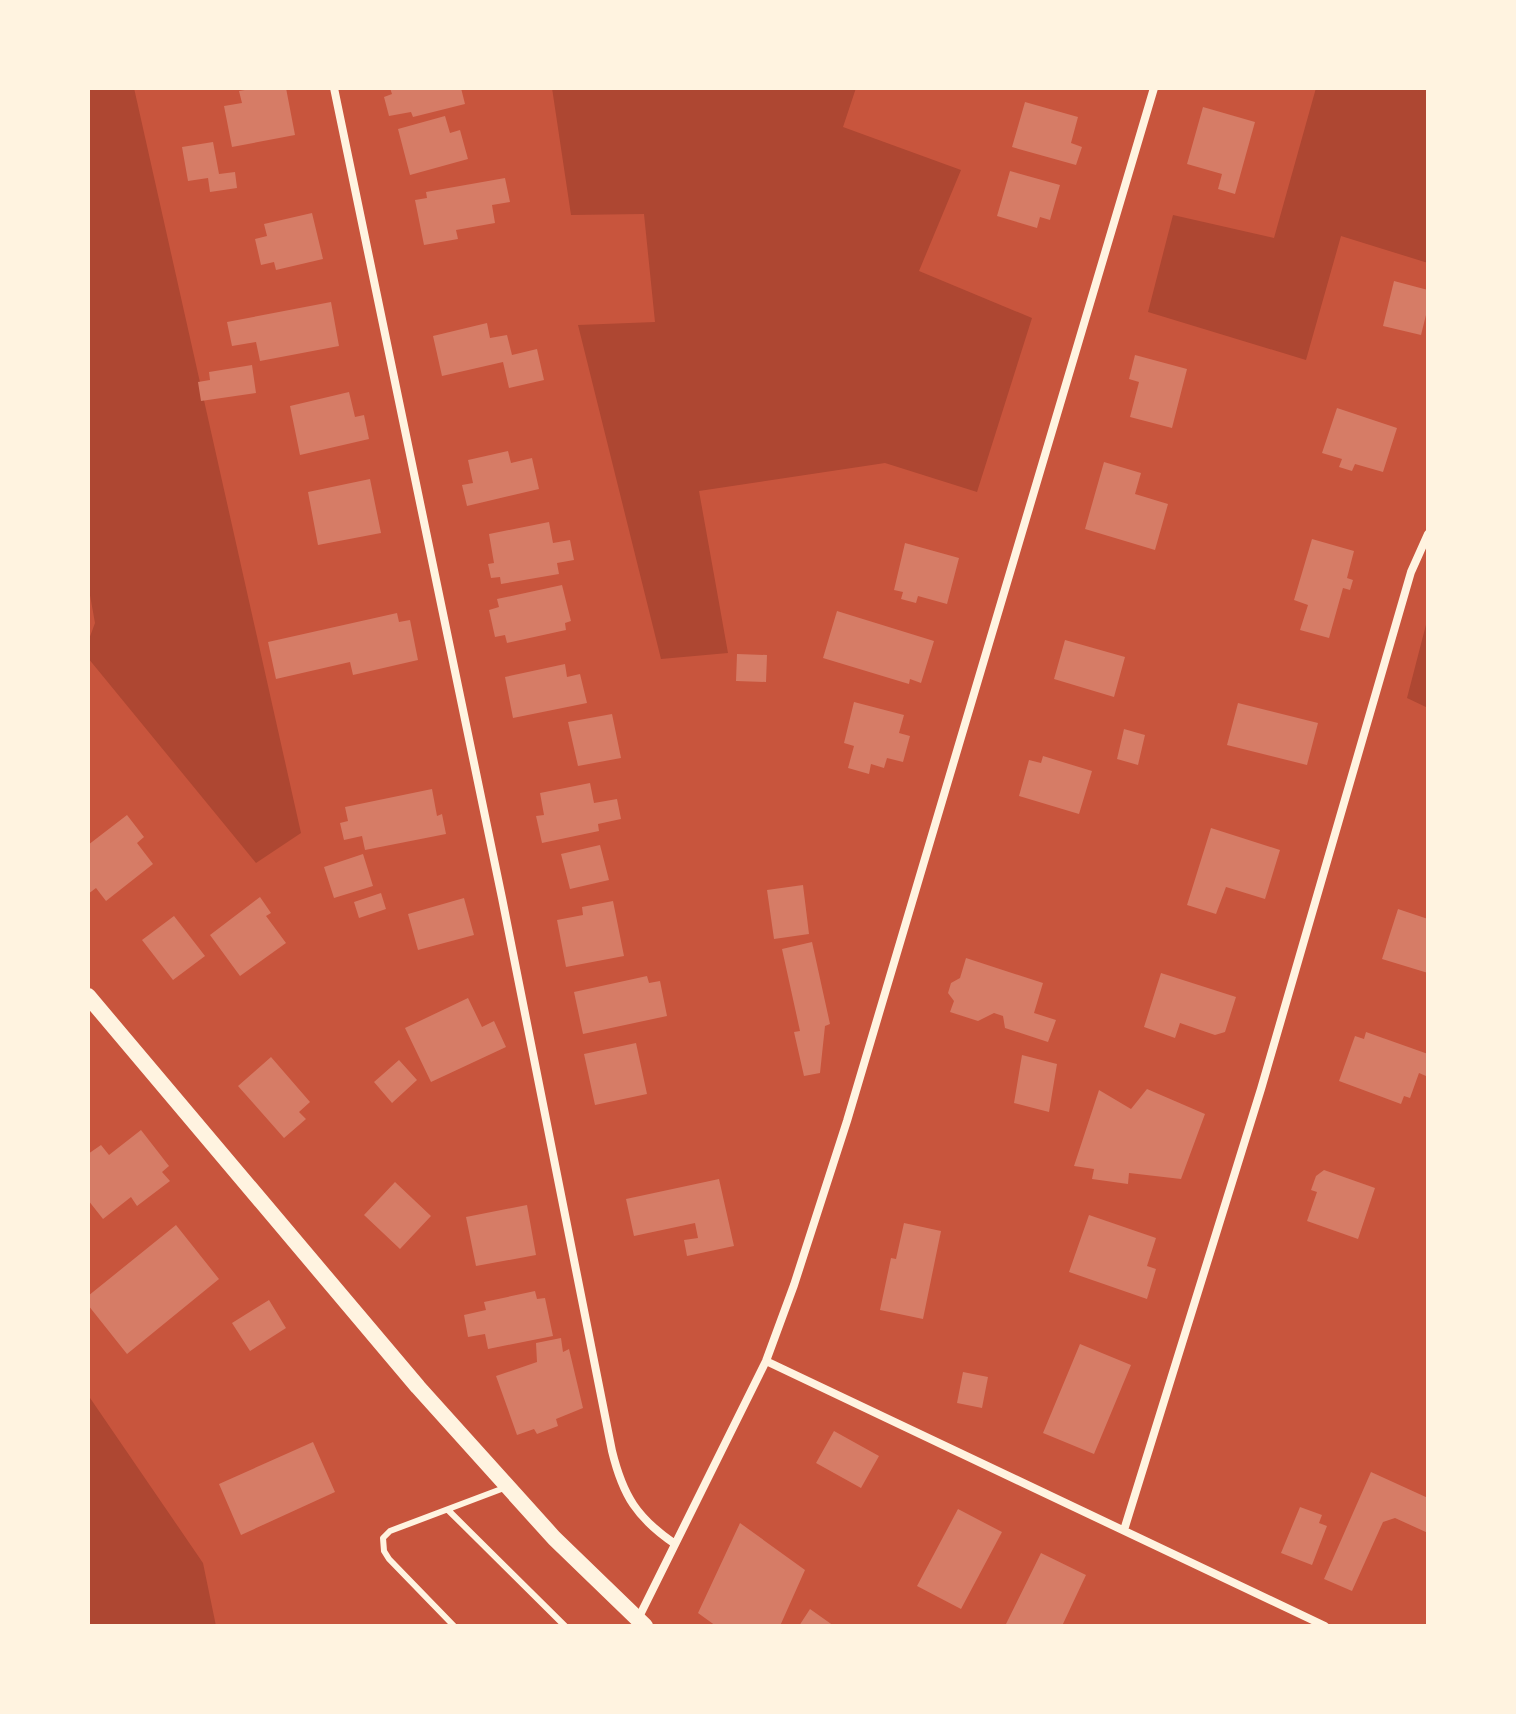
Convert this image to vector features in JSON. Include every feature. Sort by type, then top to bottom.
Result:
[{"type":"main road","points":[[88,996],[418,1387],[554,1538],[641,1623]]},
{"type":"street","points":[[334,88],[499,882],[612,1451],[619,1479],[630,1502],[652,1527],[675,1544]]},
{"type":"street","points":[[641,1623],[675,1544],[766,1361],[794,1285],[847,1121],[1154,88]]},
{"type":"street","points":[[1124,1530],[1261,1089],[1411,572],[1428,534]]},
{"type":"street","points":[[766,1361],[1325,1626]]},
{"type":"lane","points":[[454,1626],[389,1559],[384,1551],[383,1538],[390,1531],[507,1486]]},
{"type":"lane","points":[[448,1510],[565,1626]]},
{"type":"shaded area","points":[[88,88],[134,88],[301,833],[256,863],[88,658],[88,642],[95,623],[88,584]]},
{"type":"shaded area","points":[[552,88],[856,88],[843,127],[961,170],[919,271],[1032,318],[977,492],[885,463],[699,491],[728,653],[661,659],[578,325],[655,322],[644,214],[571,215]]},
{"type":"shaded area","points":[[1316,88],[1428,88],[1428,263],[1341,236],[1306,360],[1148,312],[1173,215],[1274,238]]},
{"type":"shaded area","points":[[1428,617],[1428,708],[1407,698]]},
{"type":"shaded area","points":[[88,1395],[203,1563],[216,1626],[88,1626]]},
{"type":"building","points":[[286,88],[295,135],[232,147],[224,106],[242,103],[239,91]]},
{"type":"building","points":[[390,88],[461,88],[465,104],[413,117],[411,112],[389,116],[384,97],[392,94]]},
{"type":"building","points":[[1025,102],[1078,117],[1071,143],[1082,147],[1076,165],[1012,147]]},
{"type":"building","points":[[1203,107],[1255,122],[1235,194],[1218,189],[1222,174],[1187,164]]},
{"type":"building","points":[[445,116],[450,133],[460,130],[468,159],[410,175],[398,129]]},
{"type":"building","points":[[213,142],[219,174],[235,172],[237,188],[210,192],[208,178],[188,181],[182,147]]},
{"type":"building","points":[[1010,171],[1060,185],[1050,220],[1040,217],[1037,228],[997,216]]},
{"type":"building","points":[[505,178],[510,202],[492,205],[495,223],[456,230],[458,239],[424,245],[415,200],[427,198],[426,192]]},
{"type":"building","points":[[312,213],[323,259],[276,270],[274,262],[261,265],[255,239],[267,236],[264,224]]},
{"type":"building","points":[[1394,281],[1428,290],[1428,307],[1421,335],[1383,326]]},
{"type":"building","points":[[331,302],[339,346],[260,361],[256,342],[232,346],[227,322]]},
{"type":"building","points":[[487,323],[490,338],[507,335],[512,355],[537,349],[544,380],[509,388],[503,362],[442,376],[433,336]]},
{"type":"building","points":[[1135,355],[1187,369],[1172,428],[1130,417],[1139,382],[1129,379]]},
{"type":"building","points":[[252,365],[256,393],[201,401],[198,382],[210,380],[209,372]]},
{"type":"building","points":[[349,392],[355,417],[364,415],[369,439],[300,455],[290,406]]},
{"type":"building","points":[[1337,408],[1397,428],[1383,472],[1355,464],[1352,471],[1339,467],[1342,459],[1322,453]]},
{"type":"building","points":[[508,451],[511,463],[532,458],[539,489],[467,506],[462,485],[473,483],[468,460]]},
{"type":"building","points":[[1104,462],[1141,473],[1135,494],[1168,504],[1155,550],[1085,529]]},
{"type":"building","points":[[370,479],[381,533],[318,545],[308,492]]},
{"type":"building","points":[[549,522],[553,543],[570,540],[574,560],[557,563],[559,574],[501,584],[500,577],[491,578],[488,564],[494,563],[489,534]]},
{"type":"building","points":[[1312,539],[1354,551],[1347,578],[1353,580],[1350,590],[1343,588],[1329,638],[1300,630],[1308,605],[1294,600]]},
{"type":"building","points":[[905,543],[959,558],[947,604],[918,596],[916,603],[901,599],[903,592],[894,590]]},
{"type":"building","points":[[562,585],[571,621],[565,623],[566,630],[507,643],[505,635],[495,637],[489,610],[499,607],[497,599]]},
{"type":"building","points":[[837,611],[934,641],[921,683],[910,679],[909,684],[823,658]]},
{"type":"building","points":[[397,613],[399,622],[410,620],[418,660],[353,675],[350,662],[276,679],[268,642]]},
{"type":"building","points":[[1065,640],[1125,657],[1114,697],[1054,679]]},
{"type":"building","points":[[737,654],[767,655],[766,682],[736,681]]},
{"type":"building","points":[[565,664],[567,677],[580,674],[587,703],[513,718],[505,677]]},
{"type":"building","points":[[854,702],[904,715],[899,733],[910,736],[903,762],[887,758],[884,768],[871,764],[869,774],[848,768],[854,746],[844,743]]},
{"type":"building","points":[[1238,703],[1318,723],[1307,765],[1227,745]]},
{"type":"building","points":[[612,714],[621,758],[578,766],[568,722]]},
{"type":"building","points":[[1124,729],[1145,735],[1138,765],[1117,759]]},
{"type":"building","points":[[1043,756],[1092,771],[1079,814],[1019,796],[1029,760],[1041,763]]},
{"type":"building","points":[[590,783],[594,803],[617,799],[621,819],[598,824],[599,831],[542,843],[536,816],[544,815],[540,793]]},
{"type":"building","points":[[432,789],[437,816],[442,814],[446,834],[365,850],[362,836],[344,840],[340,823],[348,821],[345,807]]},
{"type":"building","points":[[127,815],[144,837],[137,843],[153,864],[106,901],[96,888],[88,894],[88,845]]},
{"type":"building","points":[[1211,828],[1280,850],[1265,899],[1226,887],[1216,914],[1187,905]]},
{"type":"building","points":[[600,845],[609,880],[570,889],[561,854]]},
{"type":"building","points":[[363,854],[373,886],[334,898],[324,867]]},
{"type":"building","points":[[803,885],[809,934],[774,939],[767,890]]},
{"type":"building","points":[[381,893],[386,909],[359,918],[354,902]]},
{"type":"building","points":[[260,897],[271,913],[266,916],[286,943],[240,976],[210,935]]},
{"type":"building","points":[[464,898],[474,935],[418,950],[408,914]]},
{"type":"building","points":[[613,901],[624,956],[566,967],[557,920],[583,915],[582,907]]},
{"type":"building","points":[[1398,909],[1428,919],[1428,973],[1382,959]]},
{"type":"building","points":[[174,916],[205,956],[173,980],[142,940]]},
{"type":"building","points":[[812,942],[830,1024],[825,1026],[820,1073],[804,1076],[794,1032],[800,1031],[782,949]]},
{"type":"building","points":[[966,958],[1043,983],[1034,1013],[1056,1020],[1048,1042],[1005,1028],[1003,1016],[994,1013],[978,1021],[950,1012],[954,1001],[948,993],[951,983],[960,978]]},
{"type":"building","points":[[1161,973],[1236,997],[1225,1032],[1215,1035],[1180,1023],[1175,1038],[1144,1027]]},
{"type":"building","points":[[647,976],[649,983],[660,981],[667,1016],[583,1034],[574,992]]},
{"type":"building","points":[[468,998],[482,1027],[494,1021],[506,1047],[431,1082],[405,1028]]},
{"type":"building","points":[[1366,1032],[1428,1054],[1426,1076],[1419,1073],[1410,1098],[1404,1096],[1401,1104],[1339,1081],[1355,1036],[1364,1039]]},
{"type":"building","points":[[636,1043],[647,1094],[595,1105],[584,1054]]},
{"type":"building","points":[[1022,1055],[1057,1064],[1049,1112],[1014,1103]]},
{"type":"building","points":[[271,1057],[310,1102],[299,1112],[306,1119],[284,1138],[238,1086]]},
{"type":"building","points":[[399,1060],[417,1080],[392,1103],[374,1082]]},
{"type":"building","points":[[1147,1089],[1205,1114],[1181,1179],[1129,1173],[1128,1184],[1092,1179],[1094,1169],[1074,1166],[1099,1090],[1131,1109]]},
{"type":"building","points":[[141,1130],[169,1166],[162,1172],[170,1181],[137,1206],[131,1197],[103,1219],[88,1200],[88,1154],[101,1145],[109,1155]]},
{"type":"building","points":[[1324,1170],[1375,1188],[1358,1239],[1307,1221],[1317,1192],[1311,1190],[1316,1176]]},
{"type":"building","points":[[719,1179],[734,1246],[687,1256],[684,1240],[698,1238],[695,1223],[634,1236],[626,1199]]},
{"type":"building","points":[[395,1182],[431,1216],[400,1249],[364,1215]]},
{"type":"building","points":[[527,1205],[536,1255],[476,1266],[466,1217]]},
{"type":"building","points":[[1089,1215],[1156,1238],[1147,1266],[1156,1269],[1147,1299],[1069,1272]]},
{"type":"building","points":[[904,1223],[941,1231],[923,1319],[880,1310],[891,1258],[896,1259]]},
{"type":"building","points":[[176,1225],[219,1279],[127,1354],[88,1305],[88,1296]]},
{"type":"building","points":[[535,1291],[537,1299],[545,1298],[553,1336],[488,1349],[485,1334],[468,1337],[464,1315],[486,1310],[484,1302]]},
{"type":"building","points":[[269,1300],[286,1328],[250,1351],[232,1323]]},
{"type":"building","points":[[561,1338],[563,1352],[569,1349],[583,1408],[556,1419],[558,1426],[537,1434],[534,1429],[517,1435],[496,1376],[537,1362],[536,1343]]},
{"type":"building","points":[[1080,1344],[1131,1365],[1094,1454],[1043,1433]]},
{"type":"building","points":[[963,1372],[988,1377],[982,1408],[957,1403]]},
{"type":"building","points":[[834,1431],[879,1456],[861,1488],[816,1463]]},
{"type":"building","points":[[313,1442],[335,1492],[241,1535],[219,1484]]},
{"type":"building","points":[[1371,1472],[1428,1498],[1428,1533],[1395,1518],[1383,1522],[1352,1591],[1324,1579]]},
{"type":"building","points":[[1300,1507],[1322,1515],[1319,1523],[1327,1526],[1312,1565],[1281,1553]]},
{"type":"building","points":[[958,1509],[1002,1532],[961,1609],[917,1586]]},
{"type":"building","points":[[740,1523],[805,1570],[780,1626],[716,1626],[698,1613]]},
{"type":"building","points":[[1041,1553],[1086,1575],[1062,1626],[1005,1626]]},
{"type":"building","points":[[810,1609],[834,1626],[799,1626]]}]
